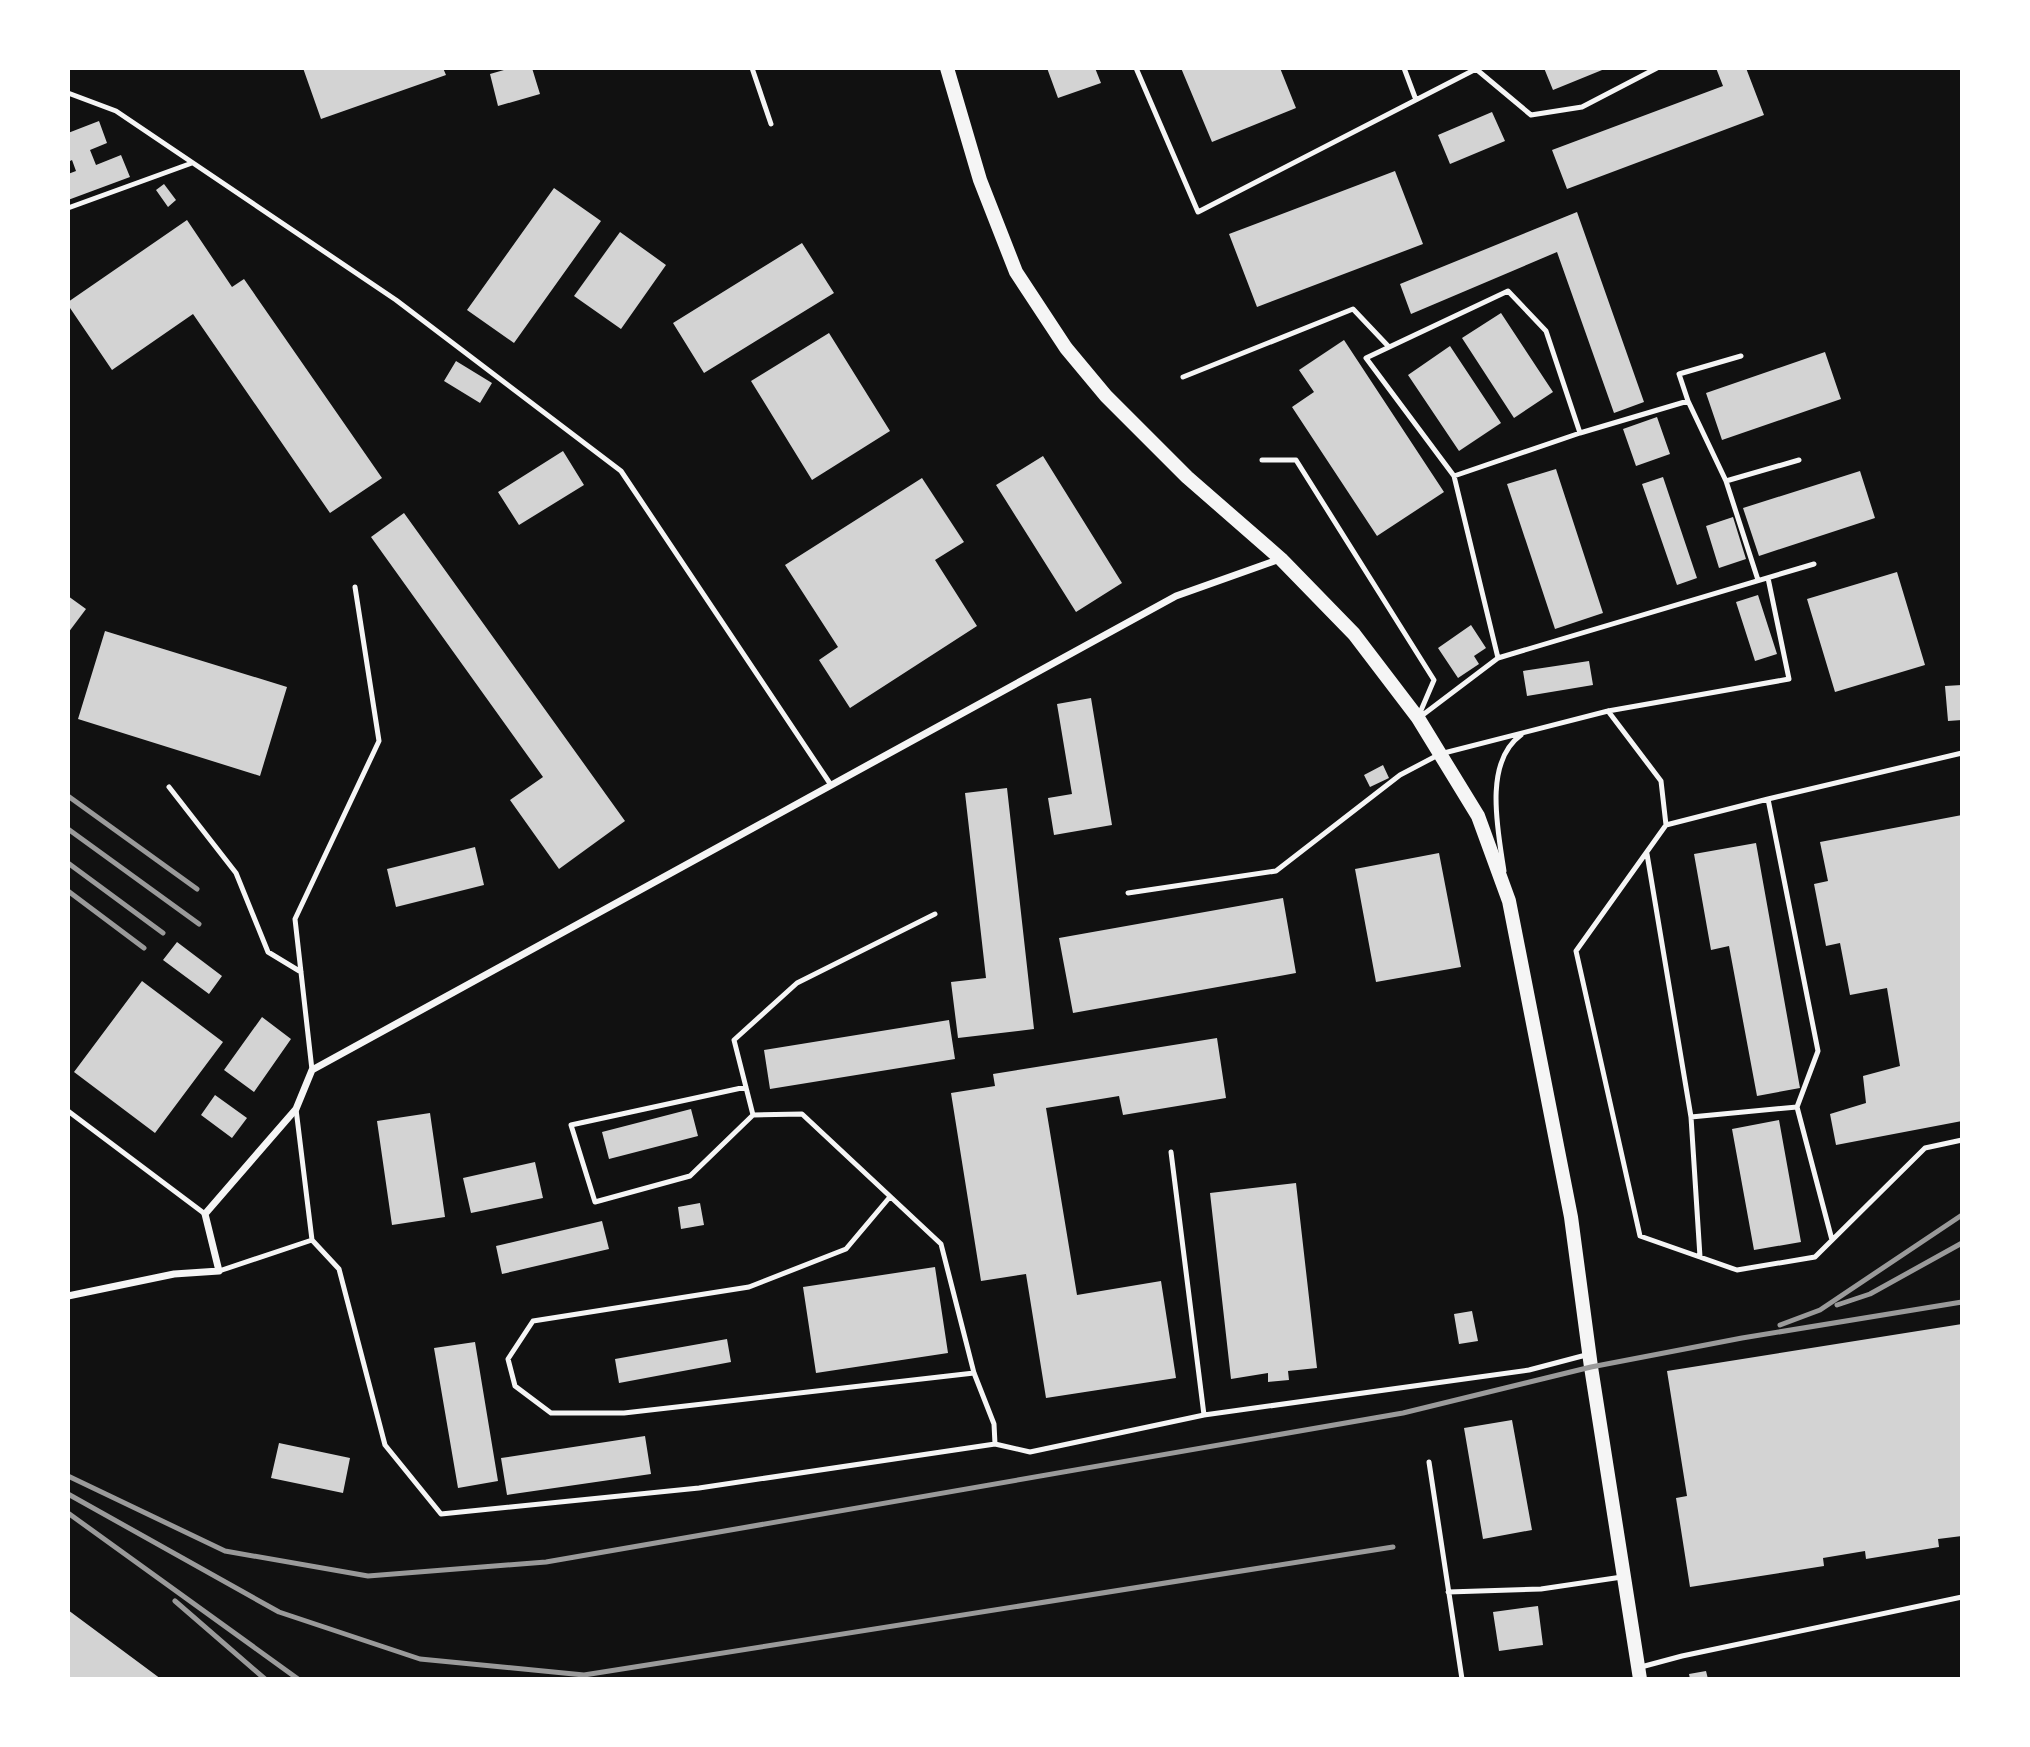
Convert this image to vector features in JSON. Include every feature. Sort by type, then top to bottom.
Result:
[{"type":"main road","points":[[947,68],[980,180],[1016,272],[1066,348],[1107,396],[1187,477],[1281,559],[1353,634],[1418,718],[1478,816],[1509,901],[1571,1217],[1639,1673]]},
{"type":"street","points":[[68,1296],[174,1274],[219,1271],[205,1214],[296,1109],[312,1070],[1176,596],[1281,559]]},
{"type":"lane","points":[[752,68],[771,124]]},
{"type":"lane","points":[[1136,68],[1198,212],[1475,69],[1531,115],[1582,107],[1657,68]]},
{"type":"lane","points":[[1404,68],[1416,100]]},
{"type":"lane","points":[[68,93],[116,111],[396,300],[621,471],[831,785]]},
{"type":"lane","points":[[68,208],[192,163]]},
{"type":"lane","points":[[1498,658],[1454,477],[1366,358],[1508,291],[1546,331],[1580,433]]},
{"type":"lane","points":[[1183,377],[1353,309],[1389,347]]},
{"type":"lane","points":[[1741,356],[1679,374],[1688,401],[1727,481],[1758,580]]},
{"type":"lane","points":[[1454,477],[1580,433],[1688,401]]},
{"type":"lane","points":[[1262,460],[1296,460],[1434,680],[1418,718]]},
{"type":"lane","points":[[1727,481],[1799,460]]},
{"type":"lane","points":[[1418,718],[1498,658],[1814,564]]},
{"type":"lane","points":[[1128,892],[1276,871],[1400,775],[1440,754],[1608,711],[1789,679],[1768,578]]},
{"type":"lane","points":[[312,1070],[295,919],[379,741],[355,587]]},
{"type":"lane","points":[[1608,711],[1661,780],[1666,825],[1576,951],[1640,1236],[1737,1270],[1815,1257],[1925,1148],[1962,1140]]},
{"type":"lane","points":[[1509,901],[1495,811],[1498,773],[1510,743],[1525,732]]},
{"type":"lane","points":[[1666,825],[1962,753]]},
{"type":"lane","points":[[169,787],[236,873],[268,952],[301,972]]},
{"type":"lane","points":[[1768,799],[1818,1051],[1797,1107],[1832,1240]]},
{"type":"lane","points":[[1647,854],[1691,1116],[1700,1257]]},
{"type":"lane","points":[[752,1115],[734,1040],[797,983],[935,914]]},
{"type":"lane","points":[[746,1087],[570,1125],[595,1202],[690,1176],[752,1115],[802,1114],[941,1244],[974,1373],[994,1423],[995,1444]]},
{"type":"lane","points":[[1691,1116],[1797,1107]]},
{"type":"lane","points":[[296,1109],[312,1240],[339,1269],[385,1445],[441,1514],[699,1488],[995,1444],[1030,1452],[1204,1415],[1529,1370],[1590,1354]]},
{"type":"lane","points":[[68,1111],[205,1214]]},
{"type":"lane","points":[[1171,1152],[1204,1415]]},
{"type":"lane","points":[[889,1198],[846,1250],[749,1287],[533,1321],[508,1359],[514,1386],[551,1413],[624,1413],[974,1373]]},
{"type":"lane","points":[[219,1271],[312,1240]]},
{"type":"lane","points":[[1429,1462],[1462,1679]]},
{"type":"lane","points":[[1448,1592],[1541,1589],[1625,1577]]},
{"type":"lane","points":[[1639,1673],[1682,1656],[1962,1597]]},
{"type":"building","points":[[303,68],[443,68],[446,75],[321,119]]},
{"type":"building","points":[[511,68],[532,68],[540,94],[498,106],[490,74]]},
{"type":"building","points":[[1047,68],[1095,68],[1101,83],[1058,98]]},
{"type":"building","points":[[1181,68],[1280,68],[1296,108],[1212,142]]},
{"type":"building","points":[[1544,68],[1607,68],[1553,90]]},
{"type":"building","points":[[1716,68],[1746,68],[1764,115],[1567,189],[1552,150],[1723,86]]},
{"type":"building","points":[[1492,112],[1505,141],[1450,164],[1438,135]]},
{"type":"building","points":[[99,121],[107,143],[90,150],[96,165],[121,155],[130,177],[68,200],[68,174],[76,171],[72,160],[68,162],[68,133]]},
{"type":"building","points":[[1395,171],[1423,244],[1257,307],[1229,234]]},
{"type":"building","points":[[164,184],[176,200],[168,207],[156,190]]},
{"type":"building","points":[[554,188],[601,221],[514,343],[467,310]]},
{"type":"building","points":[[1577,212],[1644,402],[1614,413],[1557,252],[1411,314],[1400,284]]},
{"type":"building","points":[[187,220],[232,287],[244,279],[382,478],[330,513],[193,314],[112,370],[68,305],[68,302]]},
{"type":"building","points":[[620,232],[666,265],[621,329],[574,296]]},
{"type":"building","points":[[802,243],[834,293],[704,373],[673,323]]},
{"type":"building","points":[[1501,313],[1553,392],[1514,418],[1462,338]]},
{"type":"building","points":[[829,333],[890,431],[812,480],[751,381]]},
{"type":"building","points":[[1344,340],[1444,492],[1377,536],[1292,407],[1314,392],[1299,370]]},
{"type":"building","points":[[1450,346],[1501,423],[1459,451],[1408,375]]},
{"type":"building","points":[[1825,352],[1841,399],[1722,440],[1706,393]]},
{"type":"building","points":[[456,361],[492,383],[480,403],[444,381]]},
{"type":"building","points":[[1657,417],[1670,454],[1636,466],[1623,429]]},
{"type":"building","points":[[563,451],[584,485],[519,525],[498,492]]},
{"type":"building","points":[[1043,456],[1122,583],[1076,612],[996,485]]},
{"type":"building","points":[[1556,469],[1603,613],[1555,629],[1507,484]]},
{"type":"building","points":[[1860,471],[1875,518],[1759,556],[1743,508]]},
{"type":"building","points":[[1663,477],[1697,578],[1677,585],[1642,484]]},
{"type":"building","points":[[922,478],[964,542],[935,560],[977,626],[850,708],[819,660],[838,647],[785,565]]},
{"type":"building","points":[[404,513],[625,821],[559,869],[510,800],[543,777],[371,537]]},
{"type":"building","points":[[1733,517],[1746,559],[1719,568],[1706,526]]},
{"type":"building","points":[[1897,572],[1925,665],[1835,692],[1807,599]]},
{"type":"building","points":[[1758,595],[1777,654],[1755,661],[1736,602]]},
{"type":"building","points":[[68,596],[86,609],[68,633]]},
{"type":"building","points":[[1471,625],[1486,648],[1474,656],[1479,664],[1458,678],[1438,648]]},
{"type":"building","points":[[105,631],[287,687],[260,776],[78,719]]},
{"type":"building","points":[[1589,661],[1593,685],[1527,696],[1523,671]]},
{"type":"building","points":[[1962,685],[1962,720],[1948,721],[1945,686]]},
{"type":"building","points":[[1091,698],[1112,825],[1054,835],[1048,798],[1072,794],[1057,704]]},
{"type":"building","points":[[1383,765],[1389,778],[1370,787],[1364,775]]},
{"type":"building","points":[[1007,788],[1034,1029],[958,1038],[951,982],[986,978],[965,793]]},
{"type":"building","points":[[1962,815],[1962,1121],[1836,1145],[1830,1114],[1866,1103],[1863,1076],[1900,1066],[1887,988],[1850,995],[1840,943],[1826,946],[1814,884],[1828,881],[1820,842]]},
{"type":"building","points":[[1756,843],[1800,1088],[1757,1096],[1729,946],[1711,950],[1694,854]]},
{"type":"building","points":[[475,847],[484,885],[396,907],[387,869]]},
{"type":"building","points":[[1439,853],[1461,967],[1376,982],[1355,869]]},
{"type":"building","points":[[1283,898],[1296,973],[1073,1013],[1059,938]]},
{"type":"building","points":[[177,942],[222,976],[209,994],[163,960]]},
{"type":"building","points":[[142,981],[223,1042],[155,1133],[74,1072]]},
{"type":"building","points":[[262,1017],[291,1039],[254,1092],[224,1070]]},
{"type":"building","points":[[949,1020],[955,1059],[770,1089],[764,1050]]},
{"type":"building","points":[[1217,1038],[1226,1098],[1123,1115],[1119,1096],[1046,1108],[1077,1295],[1161,1281],[1176,1378],[1046,1398],[1026,1274],[981,1281],[951,1093],[995,1086],[993,1074]]},
{"type":"building","points":[[215,1095],[247,1118],[232,1138],[201,1115]]},
{"type":"building","points":[[691,1109],[698,1136],[609,1159],[602,1132]]},
{"type":"building","points":[[430,1113],[445,1217],[392,1225],[377,1121]]},
{"type":"building","points":[[1779,1120],[1801,1242],[1754,1250],[1732,1129]]},
{"type":"building","points":[[535,1162],[543,1198],[471,1213],[463,1178]]},
{"type":"building","points":[[1296,1183],[1317,1368],[1288,1371],[1289,1380],[1268,1382],[1268,1373],[1231,1379],[1210,1193]]},
{"type":"building","points":[[700,1203],[704,1225],[681,1229],[678,1207]]},
{"type":"building","points":[[602,1221],[609,1249],[502,1274],[496,1246]]},
{"type":"building","points":[[935,1267],[948,1353],[816,1373],[803,1287]]},
{"type":"building","points":[[1472,1311],[1478,1341],[1459,1344],[1454,1314]]},
{"type":"building","points":[[1962,1324],[1962,1536],[1938,1539],[1939,1547],[1866,1559],[1865,1551],[1823,1558],[1824,1566],[1690,1587],[1676,1498],[1687,1496],[1667,1371]]},
{"type":"building","points":[[727,1339],[731,1362],[619,1383],[615,1359]]},
{"type":"building","points":[[475,1342],[498,1481],[458,1488],[434,1348]]},
{"type":"building","points":[[1512,1420],[1532,1530],[1483,1539],[1464,1428]]},
{"type":"building","points":[[645,1436],[651,1474],[507,1495],[501,1458]]},
{"type":"building","points":[[279,1443],[350,1458],[343,1493],[271,1478]]},
{"type":"building","points":[[1538,1606],[1543,1645],[1499,1651],[1493,1612]]},
{"type":"building","points":[[68,1610],[161,1679],[68,1679]]},
{"type":"building","points":[[1706,1671],[1708,1679],[1690,1679],[1689,1674]]},
{"type":"railway","points":[[68,796],[197,889]]},
{"type":"railway","points":[[68,829],[199,924]]},
{"type":"railway","points":[[68,863],[163,933]]},
{"type":"railway","points":[[68,891],[144,948]]},
{"type":"railway","points":[[1780,1325],[1820,1310],[1962,1215]]},
{"type":"railway","points":[[1837,1305],[1870,1294],[1962,1243]]},
{"type":"railway","points":[[68,1476],[225,1551],[368,1576],[546,1562],[1403,1413],[1591,1367],[1742,1338],[1962,1302]]},
{"type":"railway","points":[[68,1494],[279,1612],[420,1659],[584,1675],[1393,1547]]},
{"type":"railway","points":[[68,1513],[298,1679]]},
{"type":"railway","points":[[175,1601],[265,1679]]}]
